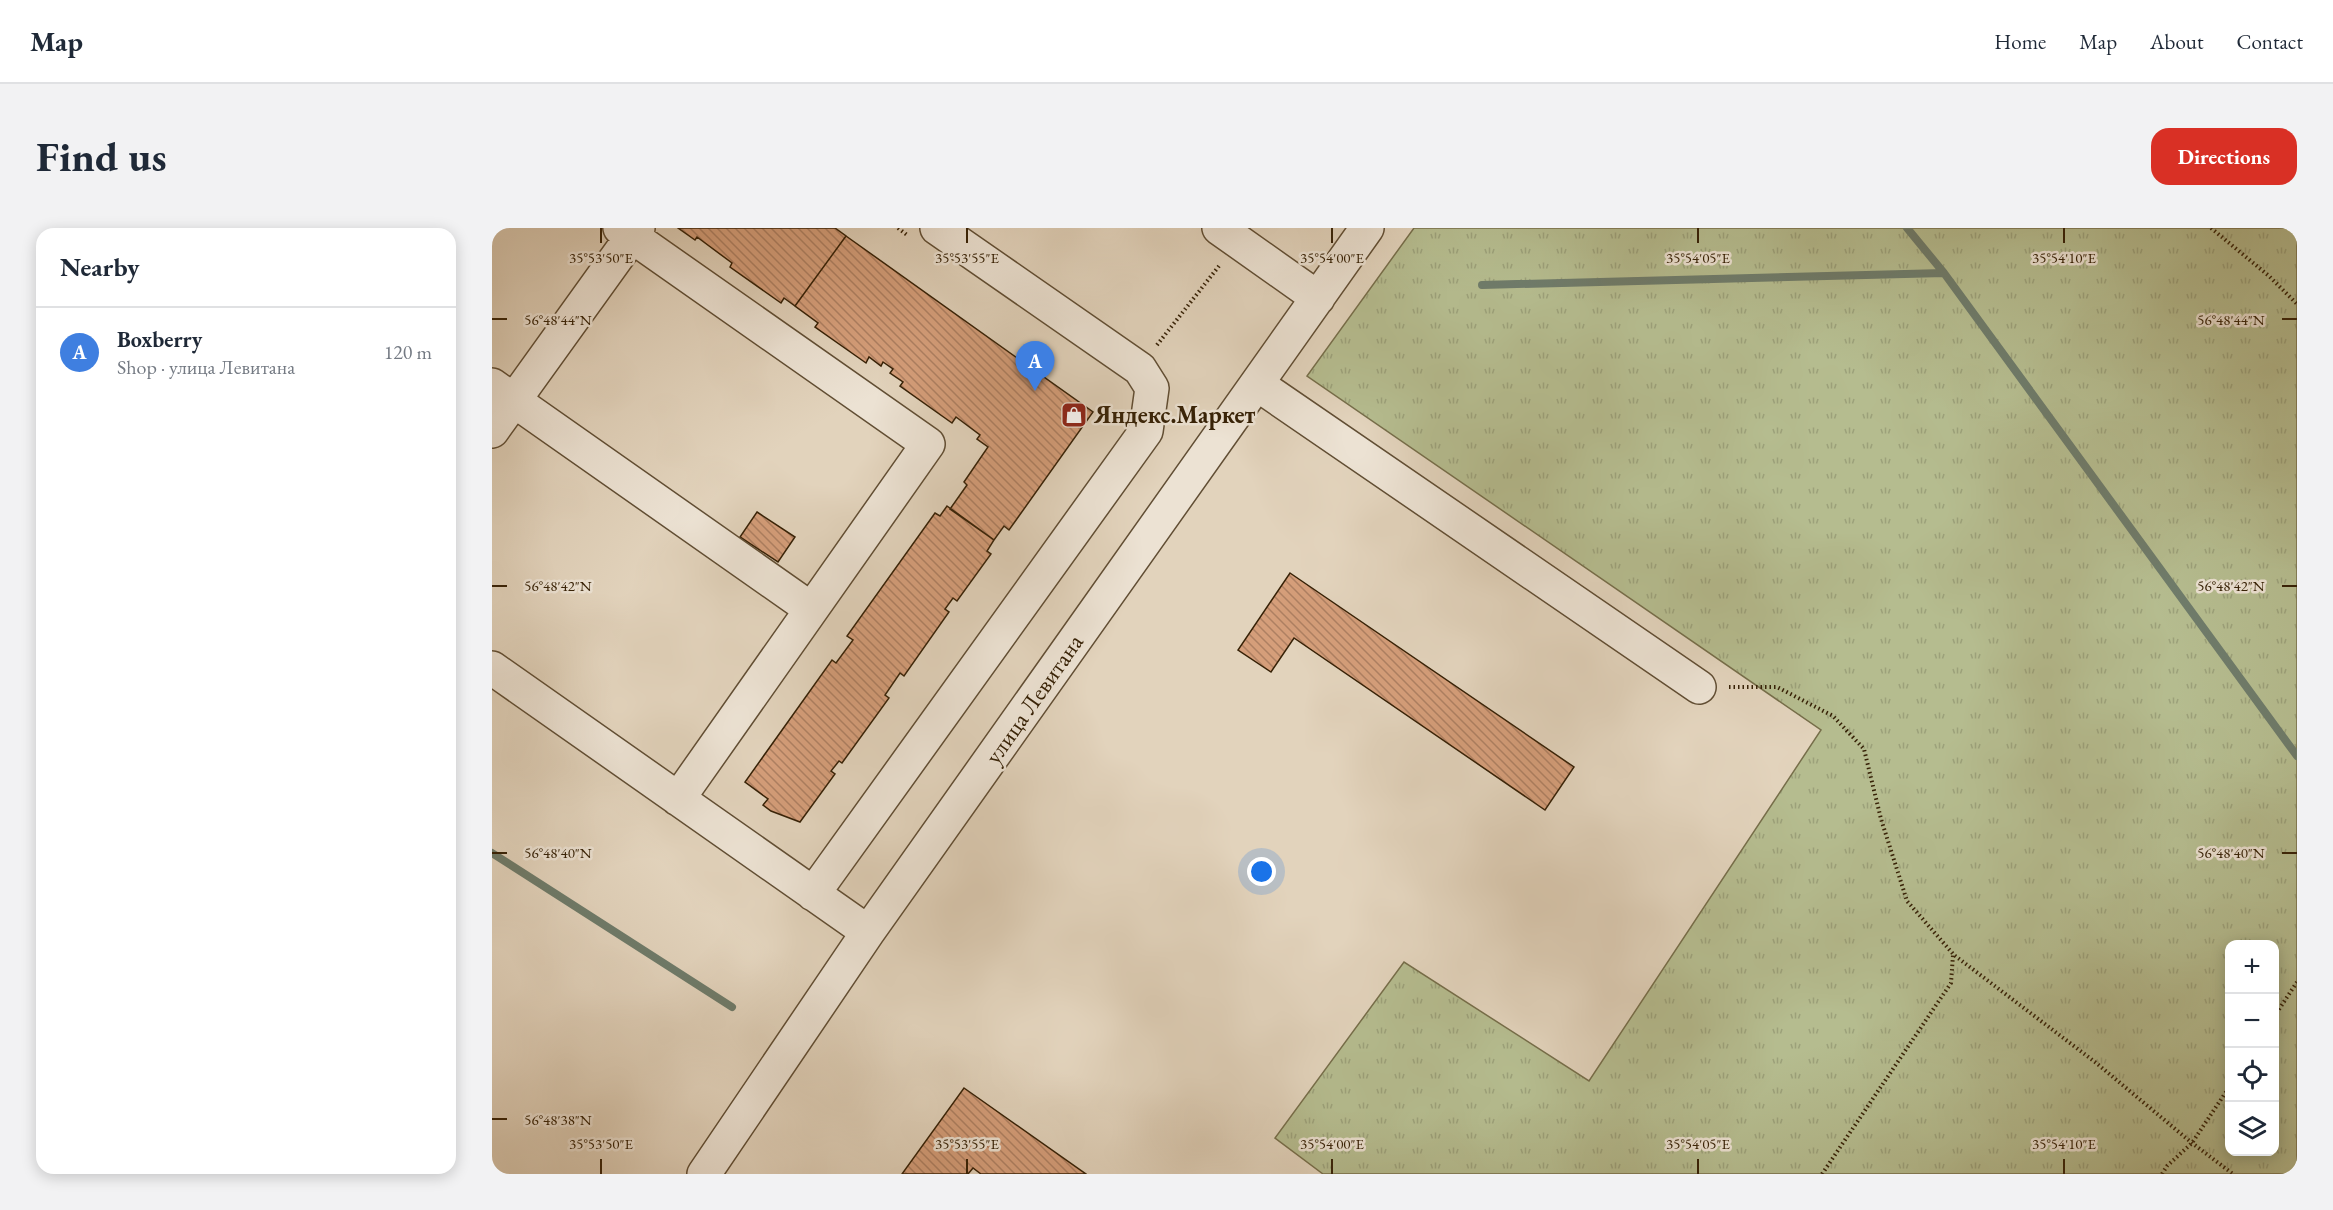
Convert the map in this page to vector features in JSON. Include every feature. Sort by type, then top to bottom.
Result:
[{"type":"street","points":[[813,894],[1146,431],[1152,388],[1140,369],[937,228]]},
{"type":"street","name":"улица Левитана","points":[[704,1174],[868,933],[1367,228]]},
{"type":"street","points":[[492,431],[503,393],[630,231],[928,444],[678,799]]},
{"type":"street","points":[[1230,233],[1318,298]]},
{"type":"street","points":[[1257,384],[1699,687]]},
{"type":"street","points":[[503,393],[811,609]]},
{"type":"street","points":[[492,668],[868,933]]},
{"type":"path","points":[[2211,228],[2269,276],[2297,304]]},
{"type":"path","points":[[1140,369],[1230,233]]},
{"type":"path","points":[[1699,687],[1777,687],[1833,716],[1864,749],[1881,819],[1907,901],[1954,955],[2095,1062],[2233,1174]]},
{"type":"path","points":[[1822,1174],[1952,983],[1954,955]]},
{"type":"path","points":[[2279,1009],[2297,982]]},
{"type":"path","points":[[2162,1174],[2167,1166],[2192,1143],[2225,1092]]},
{"type":"green space","points":[[1414,228],[2297,228],[2297,1174],[1323,1174],[1275,1138],[1404,962],[1589,1081],[1821,730],[1307,376]]},
{"type":"building","points":[[678,228],[835,228],[846,236],[795,306],[784,298],[781,303],[730,267],[732,263],[697,237],[695,240]]},
{"type":"building","points":[[846,236],[1093,412],[1009,530],[1004,526],[994,540],[950,509],[967,485],[964,482],[988,447],[977,439],[980,435],[956,417],[952,423],[900,386],[903,382],[890,373],[893,369],[883,362],[881,366],[869,357],[866,363],[815,327],[818,323],[795,306]]},
{"type":"building","points":[[947,506],[994,540],[987,551],[991,554],[957,601],[953,598],[945,609],[949,612],[904,676],[900,673],[885,695],[889,698],[842,763],[839,761],[831,771],[835,774],[800,822],[771,811],[763,805],[768,799],[745,782],[832,660],[836,663],[853,640],[847,636],[935,513],[940,516]]},
{"type":"building","points":[[757,512],[795,537],[778,562],[740,537]]},
{"type":"building","points":[[1290,573],[1574,767],[1545,810],[1294,638],[1271,672],[1238,650]]},
{"type":"building","points":[[964,1088],[1086,1174],[981,1174],[973,1168],[968,1174],[902,1174]]},
{"type":"waterway","points":[[1907,228],[1944,273]]},
{"type":"waterway","points":[[1482,285],[1944,273],[2297,756]]},
{"type":"waterway","points":[[492,853],[732,1007]]},
{"type":"place","name":"Boxberry","points":[[1035,391]]},
{"type":"place","name":"Яндекс.Маркет","points":[[1074,415]]}]
